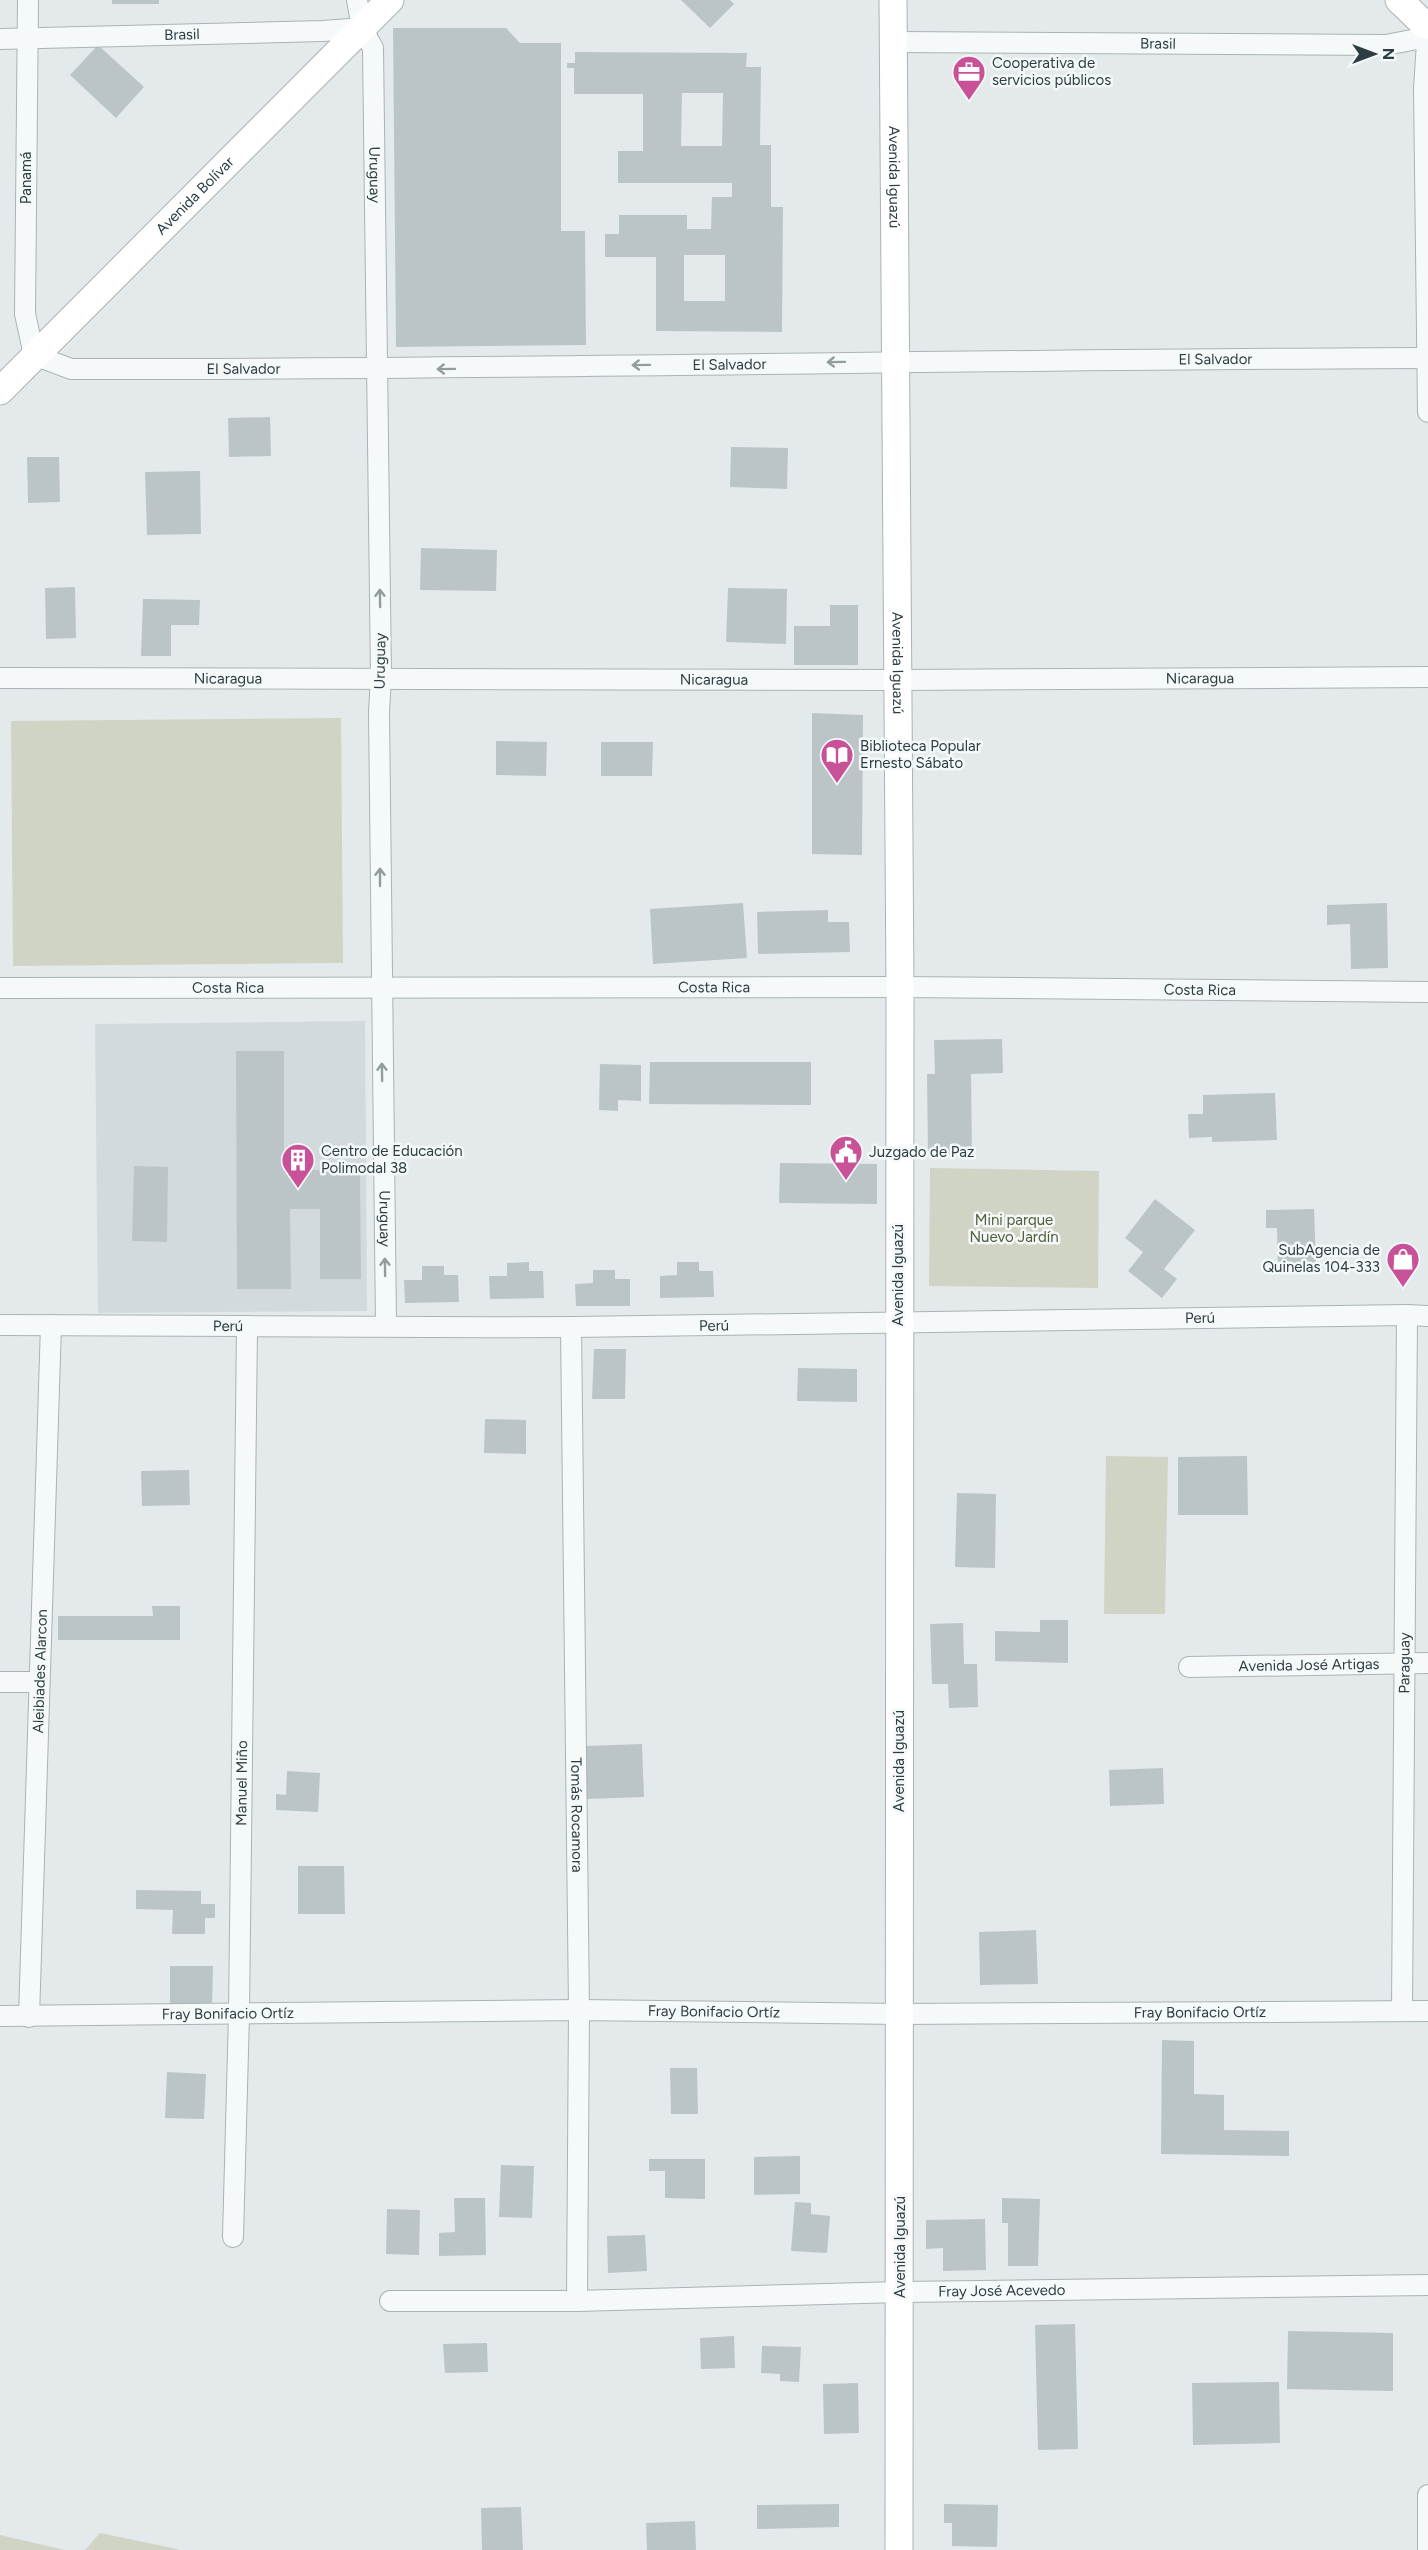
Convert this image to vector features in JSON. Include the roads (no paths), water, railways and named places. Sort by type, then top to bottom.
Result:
[{"type":"main road","name":"Avenida Bolívar","points":[[0,392],[34,355],[390,0]]},
{"type":"main road","name":"Avenida Iguazú","points":[[893,0],[900,987],[899,2550]]},
{"type":"main road","points":[[1399,0],[1426,34]]},
{"type":"street","name":"Panamá","points":[[28,0],[25,314],[34,355]]},
{"type":"street","name":"Uruguay","points":[[357,0],[362,28],[373,48],[386,1325]]},
{"type":"street","name":"Brasil","points":[[0,39],[323,31],[362,28]]},
{"type":"street","name":"Brasil","points":[[894,42],[1386,45],[1426,34]]},
{"type":"street","points":[[1426,34],[1424,89],[1428,412]]},
{"type":"street","name":"El Salvador","points":[[34,355],[71,369],[377,370],[894,361],[1427,358]]},
{"type":"street","name":"Nicaragua","points":[[0,678],[381,677],[898,680],[1428,677]]},
{"type":"street","name":"Costa Rica","points":[[0,988],[900,987],[1428,992]]},
{"type":"street","name":"Paraguay","points":[[1402,2011],[1407,1315]]},
{"type":"street","name":"Perú","points":[[0,1325],[247,1328],[386,1325],[571,1327],[1428,1316]]},
{"type":"street","name":"Aleibiades Alarcon","points":[[29,2017],[51,1325]]},
{"type":"street","name":"Tomás Rocamora","points":[[571,1327],[579,2010],[576,2301]]},
{"type":"street","name":"Manuel Miño","points":[[233,2236],[239,2014],[247,1328]]},
{"type":"street","name":"Avenida José Artigas","points":[[1189,1667],[1428,1663]]},
{"type":"street","points":[[0,1682],[39,1682]]},
{"type":"street","name":"Fray Bonifacio Ortíz","points":[[0,2016],[579,2010],[900,2014],[1428,2011]]},
{"type":"street","name":"Fray José Acevedo","points":[[390,2301],[576,2301],[900,2292],[1428,2285]]},
{"type":"street","points":[[1428,2495],[1428,2550]]},
{"type":"place","name":"Cooperativa de servicios públicos","points":[[969,101]]},
{"type":"place","name":"Biblioteca Popular Ernesto Sábato","points":[[837,784]]},
{"type":"place","name":"Juzgado de Paz","points":[[846,1181]]},
{"type":"place","name":"Centro de Educación Polimodal 38","points":[[298,1189]]},
{"type":"place","name":"SubAgencia de Quinelas 104-333","points":[[1403,1288]]},
{"type":"park label","name":"Mini parque Nuevo Jardín","points":[[1014,1228]]}]
